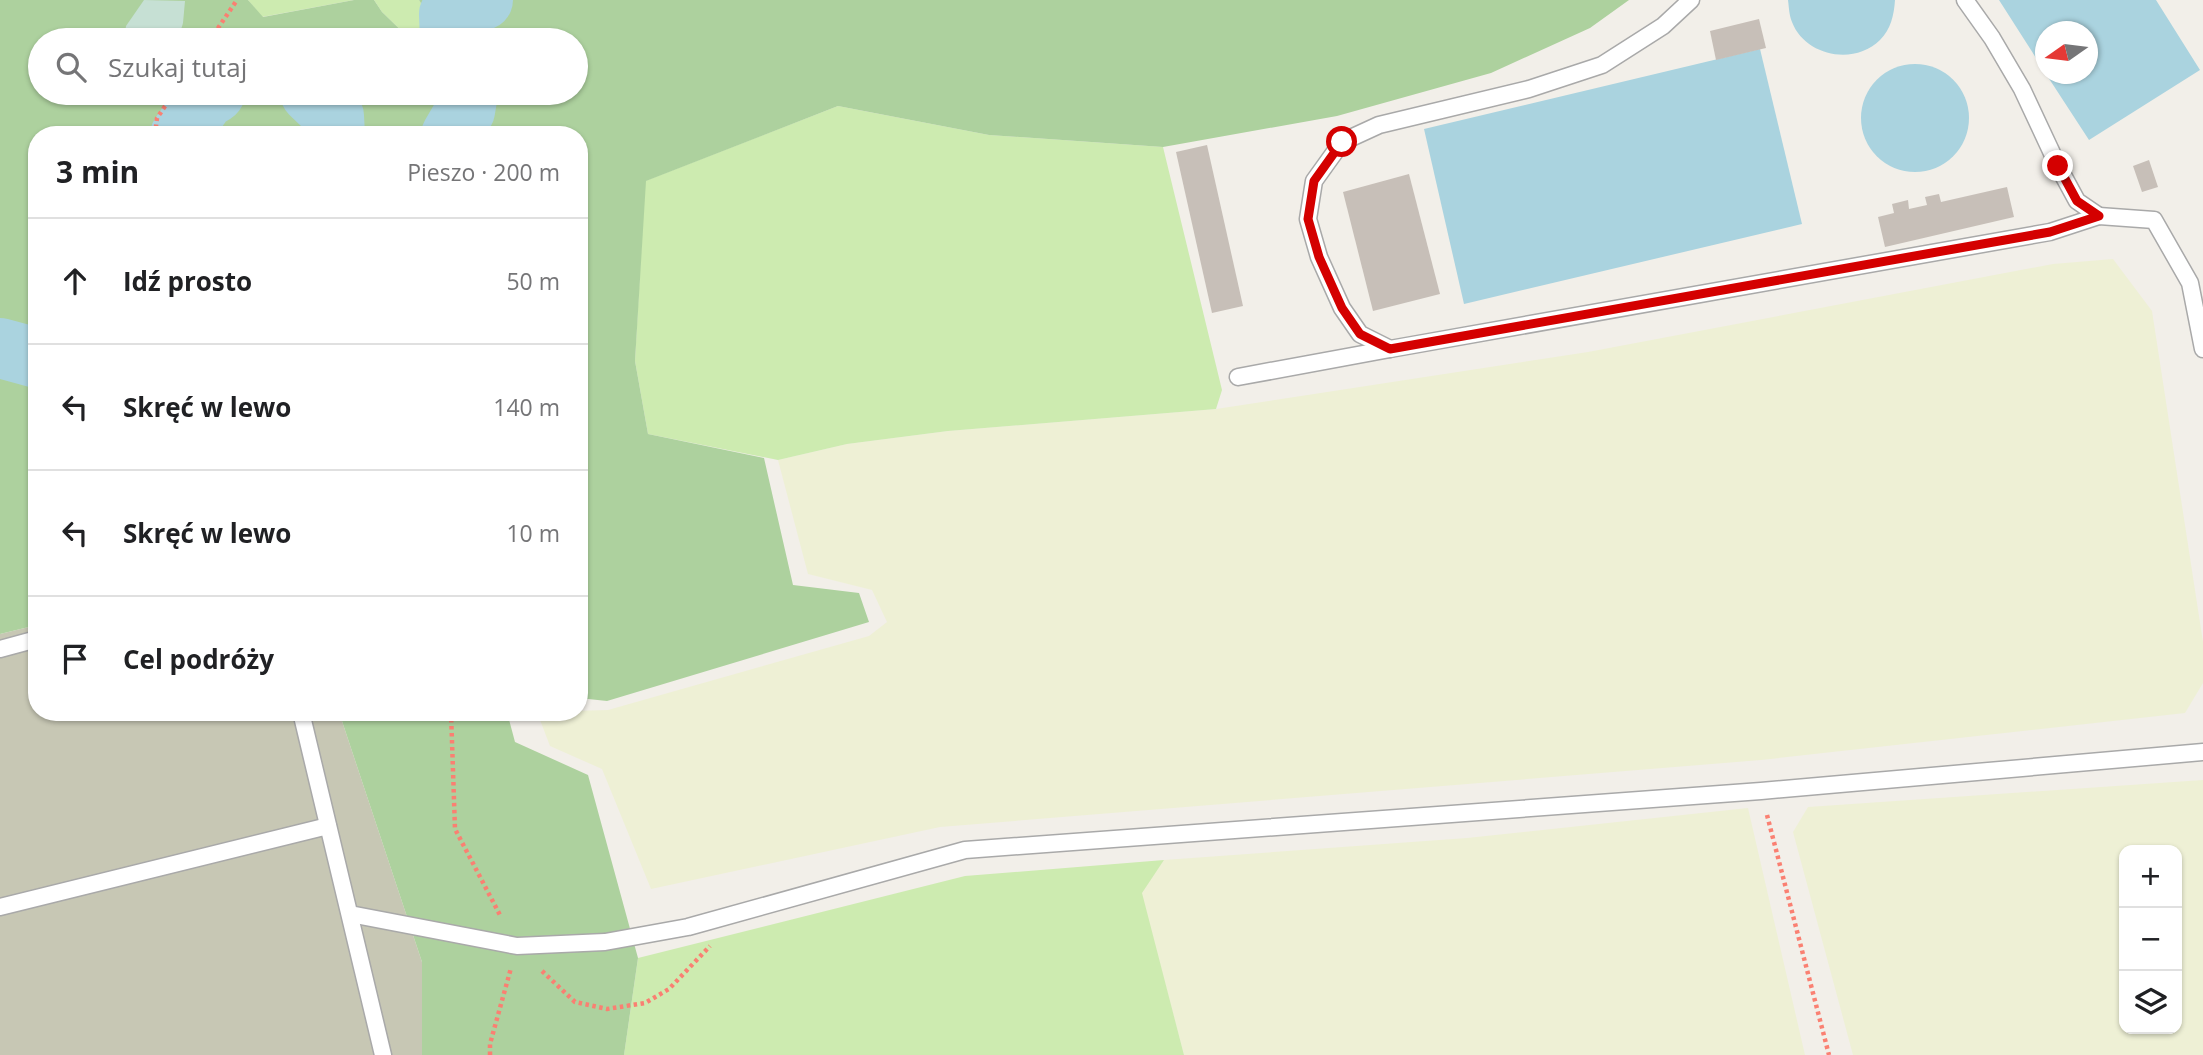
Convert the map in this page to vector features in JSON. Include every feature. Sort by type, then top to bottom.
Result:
[{"type":"lane","points":[[1390,349],[1360,334],[1342,308],[1319,257],[1308,219],[1314,181],[1342,142],[1379,125],[1528,89],[1602,65],[1663,26],[1691,0]]},
{"type":"lane","points":[[1965,0],[1992,38],[2022,89],[2077,201],[2099,216]]},
{"type":"lane","points":[[1238,377],[2050,232],[2099,216],[2154,220],[2190,283],[2203,349]]},
{"type":"lane","points":[[0,649],[28,641]]},
{"type":"lane","points":[[303,721],[383,1055]]},
{"type":"lane","points":[[350,914],[517,946],[605,942],[688,927],[965,850],[1761,791],[2203,752]]},
{"type":"lane","points":[[0,907],[328,826]]},
{"type":"path","points":[[218,28],[237,0]]},
{"type":"path","points":[[156,126],[157,118],[166,105]]},
{"type":"path","points":[[451,721],[455,829],[517,946],[575,1002],[607,1009],[645,1003],[669,989],[702,957],[734,914]]},
{"type":"path","points":[[1761,791],[1829,1055]]},
{"type":"path","points":[[490,1055],[490,1044],[517,946]]},
{"type":"shaded area","points":[[144,0],[185,1],[182,28],[126,26]]},
{"type":"shaded area","points":[[2113,259],[2152,311],[2203,642],[2203,683],[2185,713],[1761,760],[940,827],[651,889],[602,769],[550,746],[540,721],[588,721],[588,711],[608,710],[869,636],[887,622],[872,590],[808,574],[778,460],[847,444],[948,431],[1216,409],[1588,352],[2053,264]]},
{"type":"shaded area","points":[[28,627],[28,721],[342,721],[422,962],[422,1055],[0,1055],[0,634]]},
{"type":"shaded area","points":[[2203,780],[2203,1055],[1853,1055],[1793,832],[1808,807]]},
{"type":"shaded area","points":[[1748,808],[1805,1055],[1184,1055],[1141,893],[1164,860],[1467,838]]},
{"type":"green space","points":[[0,0],[248,0],[263,17],[354,0],[374,0],[399,28],[28,28],[28,105],[588,105],[588,28],[428,28],[429,16],[419,0],[1629,0],[1590,28],[1491,73],[1337,116],[1163,147],[989,135],[838,106],[646,181],[635,361],[648,434],[764,458],[793,585],[859,593],[869,622],[607,701],[588,699],[588,126],[28,126],[28,627],[0,634]]},
{"type":"green space","points":[[248,0],[354,0],[262,17]]},
{"type":"green space","points":[[374,0],[419,0],[430,16],[428,28],[399,28]]},
{"type":"green space","points":[[838,106],[989,135],[1163,147],[1222,390],[1216,409],[948,431],[847,444],[778,460],[648,434],[635,361],[645,181]]},
{"type":"green space","points":[[342,721],[509,721],[515,742],[588,775],[638,958],[624,1055],[422,1055],[422,962]]},
{"type":"green space","points":[[1164,860],[1142,893],[1184,1055],[624,1055],[638,958],[965,876]]},
{"type":"water","points":[[1788,0],[1895,0],[1891,22],[1880,40],[1857,53],[1844,55],[1819,49],[1798,34],[1792,22]]},
{"type":"water","points":[[1999,0],[2156,0],[2200,70],[2089,140],[2053,84],[2098,84],[2098,21],[2035,21],[2035,56]]},
{"type":"water","points":[[1760,49],[1802,224],[1464,304],[1424,129]]},
{"type":"water","points":[[1915,64],[1936,68],[1953,80],[1965,97],[1969,118],[1965,139],[1953,156],[1936,168],[1915,172],[1894,168],[1877,156],[1865,139],[1861,118],[1865,97],[1877,80],[1894,68]]},
{"type":"building","points":[[1759,19],[1766,48],[1716,60],[1710,31]]},
{"type":"building","points":[[1207,145],[1243,306],[1212,313],[1176,152]]},
{"type":"building","points":[[2149,160],[2158,187],[2142,192],[2133,166]]},
{"type":"building","points":[[1409,174],[1440,294],[1373,311],[1343,192]]},
{"type":"building","points":[[2007,187],[2014,217],[1885,247],[1878,217],[1894,213],[1892,204],[1908,200],[1909,209],[1927,205],[1925,197],[1939,194],[1941,202]]},
{"type":"waterway","points":[[450,28],[449,14],[483,0]]},
{"type":"waterway","points":[[186,126],[201,105]]},
{"type":"waterway","points":[[323,105],[334,116],[335,126]]},
{"type":"waterway","points":[[456,126],[466,105]]},
{"type":"waterway","points":[[0,348],[28,356]]},
{"type":"route","points":[[1342,142],[1314,181],[1308,219],[1319,257],[1342,308],[1360,334],[1390,349],[2050,232],[2099,216],[2077,201],[2058,166]]}]
